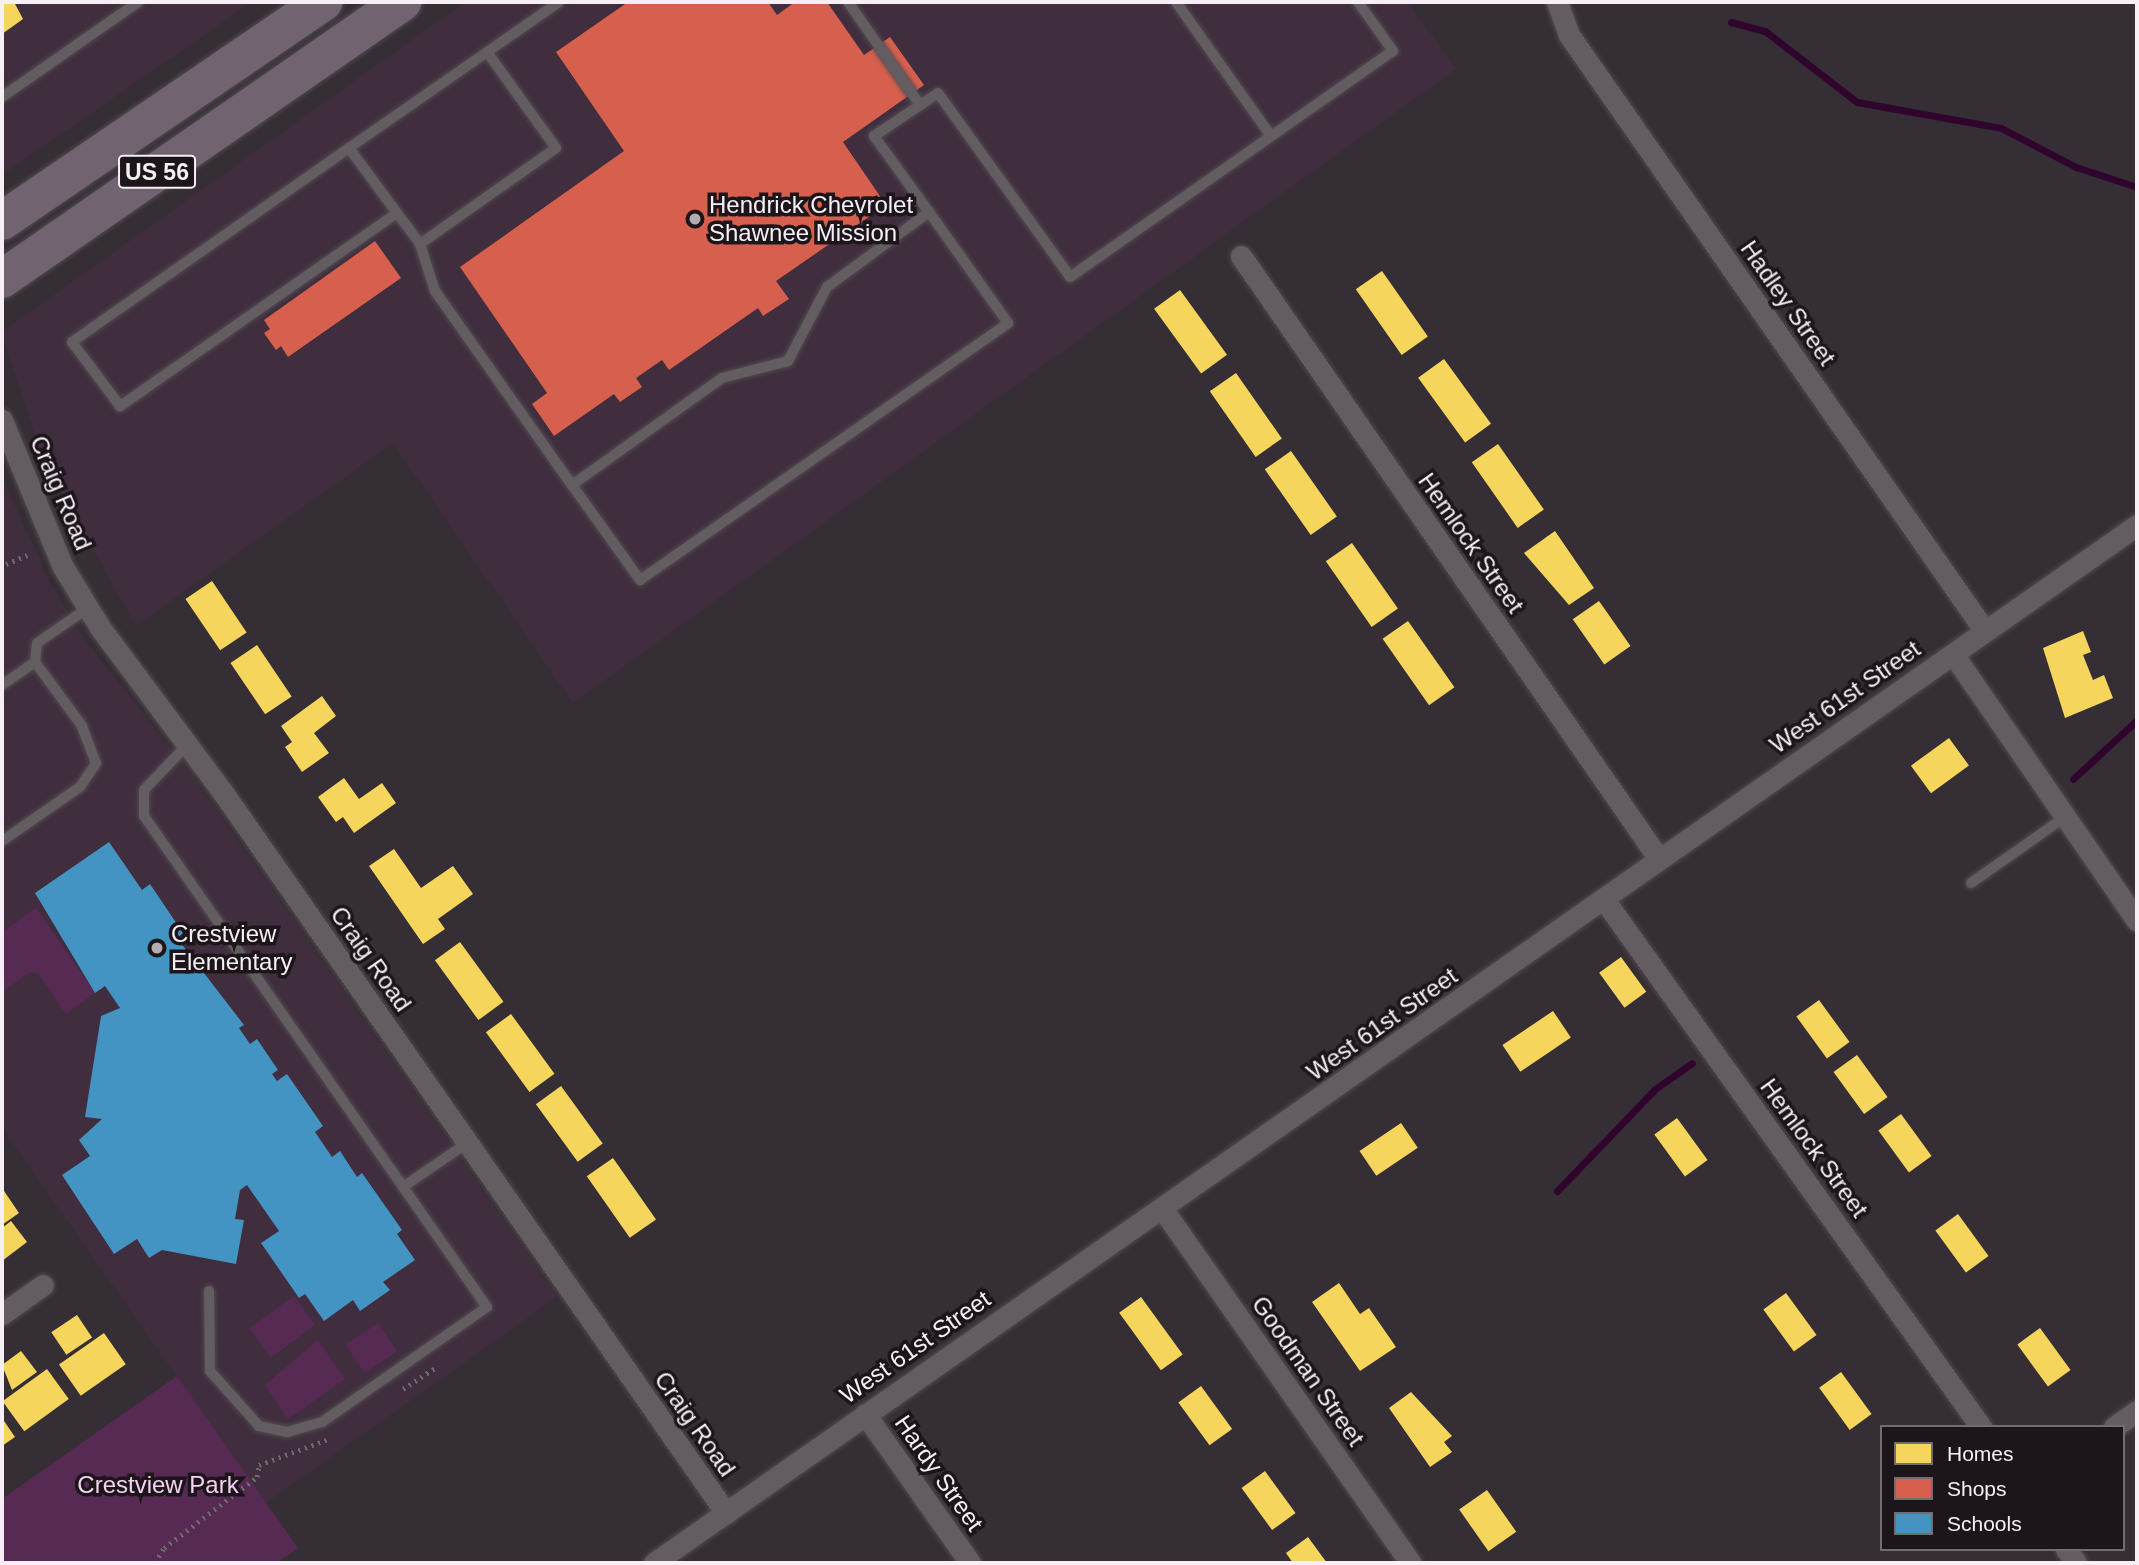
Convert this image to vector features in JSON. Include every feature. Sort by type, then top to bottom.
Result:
[{"type":"highway","name":"US 56","points":[[2,279],[402,2]]},
{"type":"highway","name":"US 56","points":[[2,221],[312,5]]},
{"type":"street","name":"Hadley Street","points":[[1557,2],[1569,35],[1985,631]]},
{"type":"street","name":"Hemlock Street","points":[[1241,256],[1659,859]]},
{"type":"street","name":"Craig Road","points":[[2,420],[63,567],[88,608],[726,1513]]},
{"type":"street","name":"West 61st Street","points":[[654,1563],[1605,901],[1659,859],[2137,525]]},
{"type":"street","points":[[1953,654],[2137,921]]},
{"type":"street","name":"Hemlock Street","points":[[1605,901],[1980,1425]]},
{"type":"street","name":"Goodman Street","points":[[1162,1208],[1411,1563]]},
{"type":"street","points":[[2,1314],[43,1285]]},
{"type":"street","points":[[2117,1425],[2137,1410]]},
{"type":"street","name":"Hardy Street","points":[[865,1414],[970,1563]]},
{"type":"lane","points":[[2,97],[138,2]]},
{"type":"lane","points":[[397,213],[120,406],[72,342],[559,2]]},
{"type":"lane","points":[[848,2],[920,105]]},
{"type":"lane","points":[[1176,2],[1271,136]]},
{"type":"lane","points":[[349,148],[420,244],[435,291],[640,580],[1008,323],[874,136],[938,93],[1070,277],[1393,51],[1358,2]]},
{"type":"lane","points":[[420,244],[556,148],[487,52]]},
{"type":"lane","points":[[572,485],[722,378],[788,361],[827,287],[929,212]]},
{"type":"lane","points":[[2,841],[80,787],[96,762],[82,726],[35,662],[37,643],[88,608]]},
{"type":"lane","points":[[2,685],[35,662]]},
{"type":"lane","points":[[187,745],[144,790],[144,816],[487,1307],[322,1422],[287,1432],[259,1426],[237,1408],[210,1371],[209,1292]]},
{"type":"lane","points":[[1971,883],[2065,817]]},
{"type":"lane","points":[[402,1187],[467,1143]]},
{"type":"path","points":[[6,564],[27,555]]},
{"type":"path","points":[[391,1397],[438,1366]]},
{"type":"path","points":[[155,1563],[164,1548],[257,1477],[259,1465],[310,1451],[333,1436]]},
{"type":"shaded area","points":[[2,2],[252,2],[2,175]]},
{"type":"shaded area","points":[[465,2],[1408,2],[1456,69],[573,703],[393,443],[136,626],[42,458],[2,332]]},
{"type":"shaded area","name":"Crestview Elementary","points":[[2,477],[49,581],[86,641],[194,778],[557,1297],[266,1503],[2,1128]]},
{"type":"green space","points":[[36,908],[95,993],[66,1014],[38,973],[30,972],[2,992],[2,932]]},
{"type":"green space","points":[[294,1296],[315,1325],[271,1357],[250,1328]]},
{"type":"green space","points":[[378,1323],[397,1351],[365,1373],[346,1345]]},
{"type":"green space","points":[[318,1340],[345,1379],[288,1419],[265,1385]]},
{"type":"green space","name":"Crestview Park","points":[[177,1376],[298,1548],[277,1563],[2,1563],[2,1499]]},
{"type":"building: Homes","points":[[2,2],[14,2],[23,19],[2,34]]},
{"type":"building: Homes","points":[[1382,271],[1428,337],[1402,355],[1356,289]]},
{"type":"building: Homes","points":[[1180,290],[1227,355],[1201,374],[1154,309]]},
{"type":"building: Homes","points":[[1444,359],[1491,424],[1465,443],[1418,378]]},
{"type":"building: Homes","points":[[1236,373],[1282,439],[1256,457],[1210,391]]},
{"type":"building: Homes","points":[[1498,444],[1544,510],[1518,528],[1472,462]]},
{"type":"building: Homes","points":[[1291,451],[1337,517],[1311,535],[1265,469]]},
{"type":"building: Homes","points":[[1555,531],[1594,588],[1569,605],[1524,553]]},
{"type":"building: Homes","points":[[1352,543],[1398,609],[1372,627],[1326,561]]},
{"type":"building: Homes","points":[[212,581],[247,632],[220,650],[185,599]]},
{"type":"building: Homes","points":[[1599,601],[1631,646],[1604,664],[1573,619]]},
{"type":"building: Homes","points":[[1408,621],[1454,687],[1429,705],[1383,639]]},
{"type":"building: Homes","points":[[2083,631],[2091,652],[2083,655],[2093,680],[2104,675],[2113,698],[2065,718],[2043,648]]},
{"type":"building: Homes","points":[[257,645],[292,696],[265,714],[230,663]]},
{"type":"building: Homes","points":[[322,696],[336,716],[314,733],[329,753],[302,772],[285,747],[292,742],[281,726]]},
{"type":"building: Homes","points":[[1949,738],[1969,766],[1931,793],[1911,766]]},
{"type":"building: Homes","points":[[344,778],[359,799],[382,783],[396,803],[354,833],[343,817],[336,822],[318,797]]},
{"type":"building: Homes","points":[[394,849],[421,888],[453,866],[473,894],[438,919],[445,929],[423,944],[369,866]]},
{"type":"building: Homes","points":[[460,942],[503,1002],[478,1020],[435,960]]},
{"type":"building: Homes","points":[[1621,957],[1646,992],[1624,1008],[1599,973]]},
{"type":"building: Homes","points":[[1819,1000],[1850,1042],[1827,1059],[1796,1016]]},
{"type":"building: Homes","points":[[1553,1011],[1571,1038],[1520,1072],[1502,1045]]},
{"type":"building: Homes","points":[[511,1014],[554,1074],[529,1092],[486,1032]]},
{"type":"building: Homes","points":[[1857,1055],[1888,1097],[1864,1114],[1834,1072]]},
{"type":"building: Homes","points":[[561,1086],[603,1143],[578,1162],[536,1104]]},
{"type":"building: Homes","points":[[1901,1114],[1932,1156],[1909,1173],[1878,1130]]},
{"type":"building: Homes","points":[[1677,1118],[1708,1160],[1685,1177],[1654,1134]]},
{"type":"building: Homes","points":[[1401,1123],[1418,1148],[1376,1176],[1360,1151]]},
{"type":"building: Homes","points":[[613,1158],[656,1219],[630,1238],[587,1176]]},
{"type":"building: Homes","points":[[2,1188],[19,1213],[2,1225]]},
{"type":"building: Homes","points":[[1958,1214],[1989,1256],[1966,1273],[1935,1230]]},
{"type":"building: Homes","points":[[11,1221],[27,1242],[2,1261],[2,1228]]},
{"type":"building: Homes","points":[[1339,1283],[1360,1314],[1369,1308],[1396,1347],[1360,1371],[1312,1302]]},
{"type":"building: Homes","points":[[1786,1293],[1817,1335],[1794,1352],[1763,1309]]},
{"type":"building: Homes","points":[[1141,1297],[1183,1354],[1161,1370],[1119,1313]]},
{"type":"building: Homes","points":[[77,1315],[92,1337],[66,1355],[51,1332]]},
{"type":"building: Homes","points":[[2040,1328],[2071,1370],[2048,1387],[2017,1344]]},
{"type":"building: Homes","points":[[104,1333],[126,1364],[81,1396],[59,1365]]},
{"type":"building: Homes","points":[[21,1351],[37,1372],[12,1390],[2,1365]]},
{"type":"building: Homes","points":[[47,1369],[69,1399],[24,1431],[3,1401]]},
{"type":"building: Homes","points":[[1841,1372],[1872,1414],[1850,1430],[1819,1388]]},
{"type":"building: Homes","points":[[1201,1386],[1232,1429],[1210,1445],[1178,1402]]},
{"type":"building: Homes","points":[[1411,1392],[1452,1436],[1444,1442],[1452,1452],[1430,1467],[1389,1408]]},
{"type":"building: Homes","points":[[2,1418],[15,1437],[2,1446]]},
{"type":"building: Homes","points":[[1265,1471],[1296,1513],[1272,1530],[1242,1488]]},
{"type":"building: Homes","points":[[1487,1490],[1516,1532],[1488,1551],[1459,1510]]},
{"type":"building: Homes","points":[[1308,1537],[1327,1563],[1293,1563],[1286,1553]]},
{"type":"building: Shops","name":"Hendrick Chevrolet Shawnee Mission","points":[[628,2],[768,2],[777,15],[795,2],[827,2],[864,55],[890,37],[924,85],[843,142],[886,205],[776,281],[789,299],[763,316],[758,308],[669,370],[662,360],[636,378],[642,387],[620,402],[614,394],[554,436],[532,404],[547,393],[460,267],[624,151],[556,52]]},
{"type":"building: Shops","points":[[375,241],[401,278],[288,357],[281,346],[276,350],[264,333],[270,329],[264,320]]},
{"type":"building: Schools","name":"Crestview Elementary","points":[[109,842],[142,890],[150,884],[183,933],[177,938],[244,1025],[239,1028],[250,1044],[257,1039],[278,1070],[272,1074],[277,1081],[287,1074],[323,1126],[315,1132],[332,1157],[340,1151],[357,1177],[362,1173],[402,1230],[397,1234],[415,1260],[383,1282],[390,1290],[360,1311],[353,1300],[324,1321],[305,1294],[299,1298],[261,1243],[279,1231],[247,1185],[240,1190],[235,1219],[244,1220],[236,1264],[162,1250],[149,1258],[137,1239],[114,1254],[62,1175],[90,1156],[79,1140],[102,1119],[85,1117],[101,1016],[120,1008],[105,986],[95,993],[35,893]]},
{"type":"waterway","points":[[1731,22],[1765,31],[1857,102],[2001,128],[2076,167],[2137,187]]},
{"type":"waterway","points":[[2073,779],[2137,720]]},
{"type":"waterway","points":[[1557,1191],[1655,1089],[1692,1063]]},
{"type":"place","name":"Hendrick Chevrolet Shawnee Mission","points":[[695,219]]},
{"type":"place","name":"Crestview Elementary","points":[[157,948]]}]
